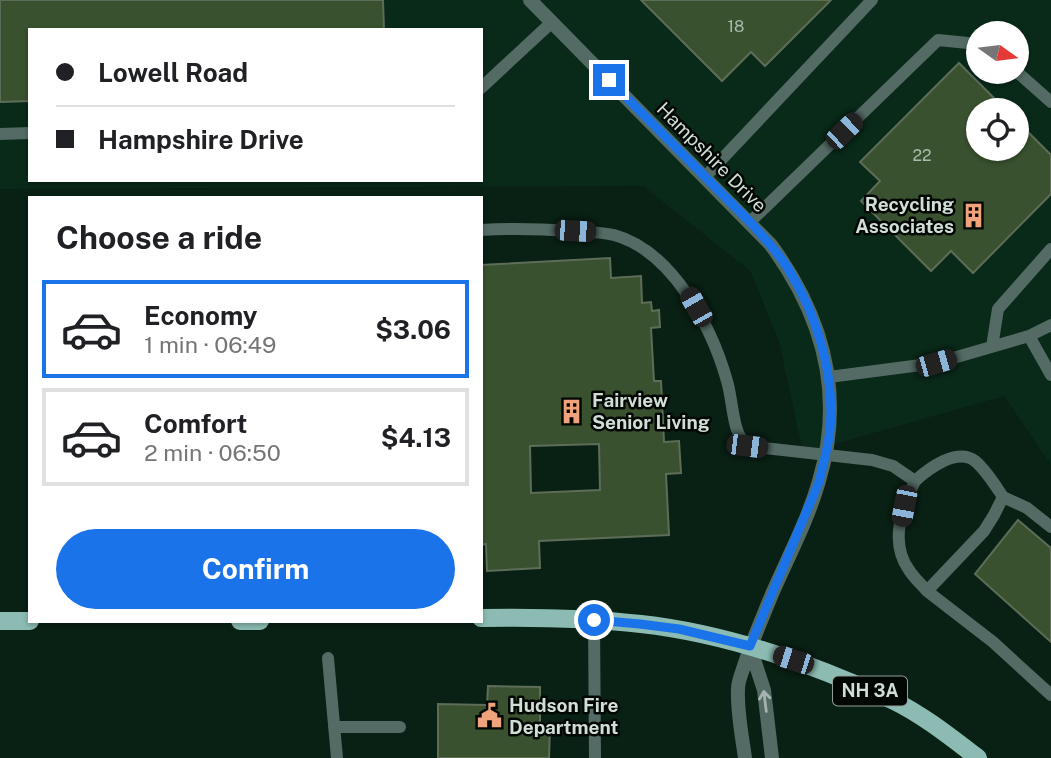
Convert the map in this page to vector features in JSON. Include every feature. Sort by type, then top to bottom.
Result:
[{"type":"main road","name":"NH 3A","points":[[483,618],[548,618],[640,624],[679,629],[750,646],[815,668],[896,701],[978,758]]},
{"type":"main road","points":[[0,621],[28,621]]},
{"type":"street","name":"Hampshire Drive","points":[[530,0],[771,245],[788,268],[800,291],[825,356],[829,377],[830,429],[826,456],[806,518],[750,646],[738,687],[745,758]]},
{"type":"street","points":[[750,646],[764,690],[772,758]]},
{"type":"lane","points":[[705,177],[872,0]]},
{"type":"lane","points":[[483,86],[552,22]]},
{"type":"lane","points":[[750,222],[938,40],[966,43]]},
{"type":"lane","points":[[1029,83],[1051,102]]},
{"type":"lane","points":[[0,134],[28,133]]},
{"type":"lane","points":[[483,230],[594,232],[614,235],[631,242],[649,253],[673,275],[703,320],[721,359],[741,441],[747,446],[872,460],[893,466],[915,481]]},
{"type":"lane","points":[[992,347],[998,309],[1051,249]]},
{"type":"lane","points":[[829,377],[936,363],[1029,337],[1051,325]]},
{"type":"lane","points":[[1029,337],[1051,375]]},
{"type":"lane","points":[[1051,527],[1027,508],[1003,496],[974,459],[962,456],[938,464],[915,481],[904,506],[899,531],[900,551],[908,570],[928,591],[993,642],[1051,695]]},
{"type":"lane","points":[[928,591],[984,531],[1003,496]]},
{"type":"lane","points":[[594,620],[595,758]]},
{"type":"lane","points":[[328,658],[337,758]]},
{"type":"lane","points":[[334,727],[400,727]]},
{"type":"shaded area","points":[[0,0],[1051,0],[1051,465],[1004,396],[803,453],[779,341],[750,271],[643,186],[0,189]]},
{"type":"building","points":[[0,0],[383,0],[384,28],[28,28],[28,101],[0,102]]},
{"type":"building","points":[[641,0],[831,0],[765,66],[751,52],[722,81]]},
{"type":"building","points":[[959,63],[966,70],[966,84],[980,84],[994,98],[966,98],[966,161],[1029,161],[1029,133],[1051,155],[1051,194],[973,273],[951,251],[931,271],[861,201],[880,181],[860,162]]},
{"type":"building","name":"Fairview Senior Living","points":[[610,258],[611,278],[641,276],[642,303],[651,302],[652,311],[659,310],[660,327],[651,328],[654,381],[661,381],[664,442],[679,441],[681,473],[666,474],[669,535],[539,541],[540,568],[487,571],[486,544],[483,545],[483,265]],"holes":[[[599,444],[600,490],[531,493],[530,446]]]},
{"type":"building","points":[[1018,520],[1051,548],[1051,642],[975,574]]},
{"type":"building","name":"Hudson Fire Department","points":[[488,686],[540,687],[540,727],[550,727],[549,758],[438,758],[438,704],[487,705]]},
{"type":"place","name":"Recycling Associates","points":[[974,215]]},
{"type":"place","name":"Fairview Senior Living","points":[[572,411]]},
{"type":"place","name":"Hudson Fire Department","points":[[489,716]]},
{"type":"route","points":[[594,620],[679,629],[750,646],[806,518],[819,482],[830,429],[829,377],[825,356],[814,323],[788,268],[750,222],[609,80]]}]
